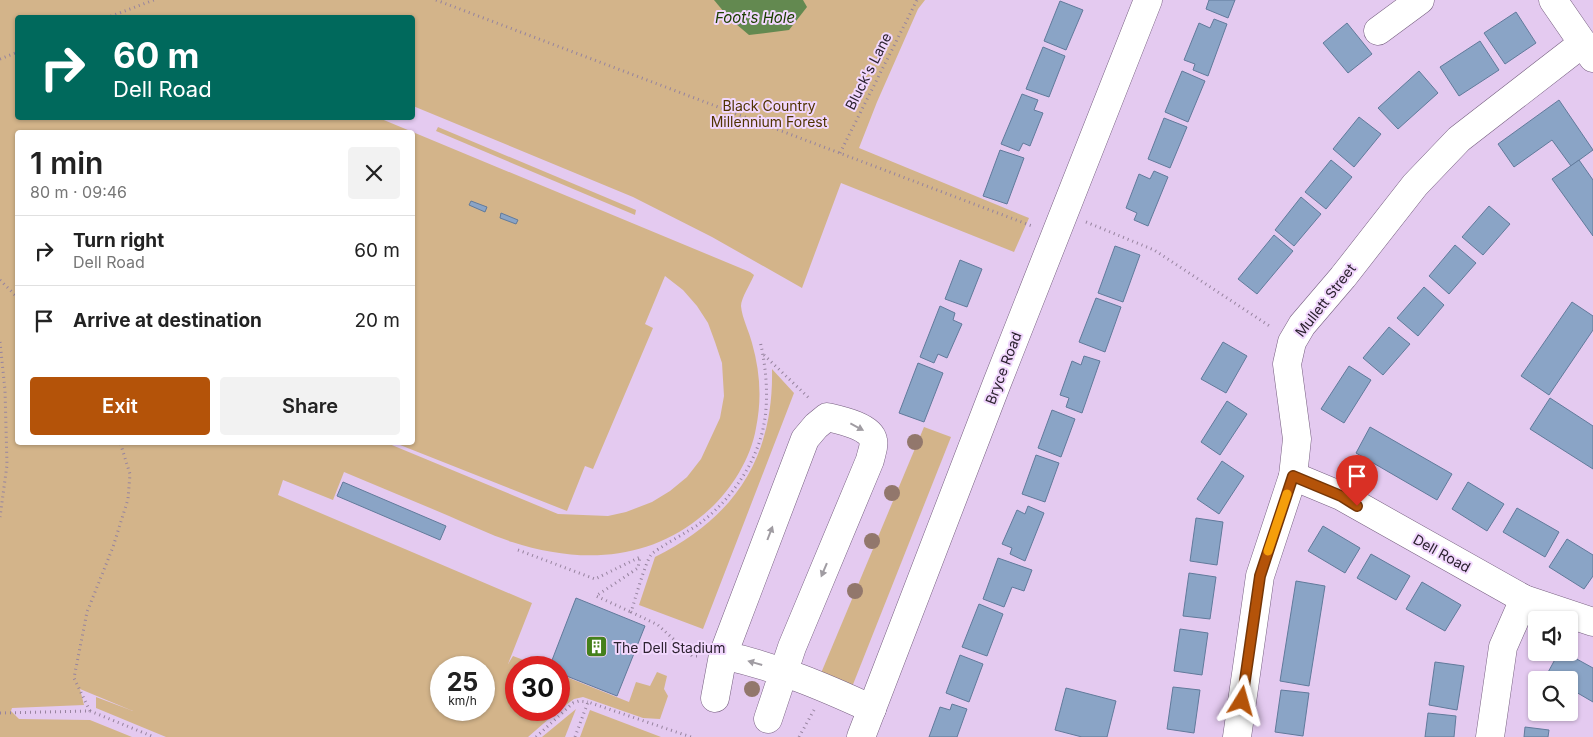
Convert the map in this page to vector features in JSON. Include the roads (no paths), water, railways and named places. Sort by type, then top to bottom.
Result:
[{"type":"street","name":"Bryce Road","points":[[861,737],[1148,0]]},
{"type":"street","points":[[1378,31],[1420,0]]},
{"type":"street","points":[[1553,0],[1588,51]]},
{"type":"street","name":"Mullett Street","points":[[1237,737],[1260,576],[1293,476],[1297,439],[1287,364],[1292,342],[1302,325],[1343,277],[1415,185],[1459,140],[1588,51]]},
{"type":"street","points":[[716,698],[723,655],[806,439],[816,426],[827,418],[847,421],[871,434],[874,442],[870,460],[784,671],[768,719]]},
{"type":"street","name":"Dell Road","points":[[1293,476],[1341,496],[1524,599],[1593,622]]},
{"type":"street","points":[[1490,737],[1503,647],[1524,599]]},
{"type":"street","points":[[723,655],[784,671],[872,709]]},
{"type":"water","name":"Foot's Hole","points":[[714,0],[803,0],[807,7],[789,30],[749,35],[729,18]]},
{"type":"place","name":"The Dell Stadium","points":[[597,647]]},
{"type":"park label","name":"Black Country Millennium Forest","points":[[769,114]]}]
